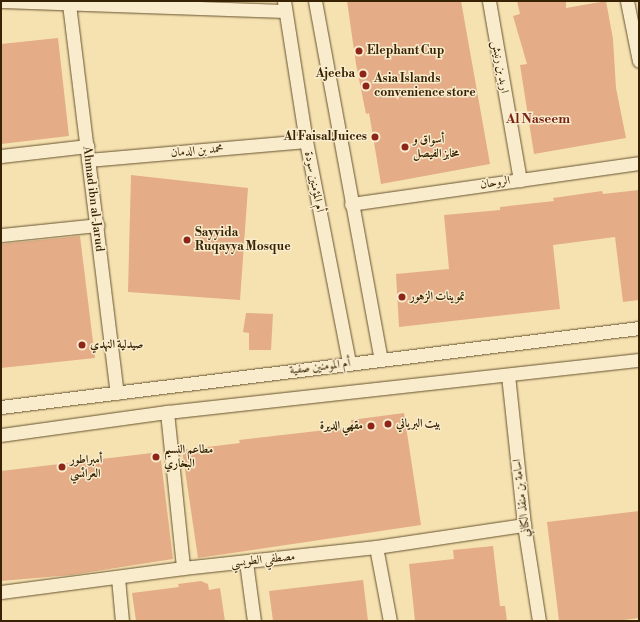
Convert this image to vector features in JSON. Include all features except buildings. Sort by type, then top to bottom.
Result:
[{"type":"street","points":[[1,1],[69,4],[284,6]]},
{"type":"street","points":[[315,1],[351,204],[381,359]]},
{"type":"street","name":"اربد بن رنيش","points":[[489,1],[520,180]]},
{"type":"street","points":[[627,1],[635,18],[639,61]]},
{"type":"street","name":"Ahmad ibn al-Jarud","points":[[69,4],[118,394]]},
{"type":"street","name":"أم المؤمنين سودة","points":[[284,6],[306,141],[349,362]]},
{"type":"street","name":"محمد بن الدمان","points":[[88,160],[306,141]]},
{"type":"street","points":[[1,156],[86,146]]},
{"type":"street","name":"الروحان","points":[[351,204],[639,163]]},
{"type":"street","points":[[1,235],[96,225]]},
{"type":"street","name":"أم المومنين صفية","points":[[1,407],[118,394],[349,362],[639,328]]},
{"type":"street","points":[[1,435],[167,412],[508,376],[639,360]]},
{"type":"street","name":"اسامة بن منقذ الكناني","points":[[508,376],[524,525],[539,621]]},
{"type":"street","points":[[167,412],[184,568]]},
{"type":"street","name":"مصطفي الطويسي","points":[[1,592],[118,578],[184,568],[376,547],[524,525]]},
{"type":"street","points":[[376,547],[390,621]]},
{"type":"street","points":[[246,562],[254,621]]},
{"type":"street","points":[[118,578],[122,621]]},
{"type":"place","name":"Elephant Cup","points":[[359,51]]},
{"type":"place","name":"Ajeeba","points":[[363,74]]},
{"type":"place","name":"Asia Islands convenience store","points":[[366,86]]},
{"type":"place","name":"Al Faisal Juices","points":[[375,137]]},
{"type":"place","name":"أسواق و مخابز الفيصل","points":[[405,147]]},
{"type":"place","name":"Sayyida Ruqayya Mosque","points":[[187,240]]},
{"type":"place","name":"تموينات الزهور","points":[[402,297]]},
{"type":"place","name":"صيدلية النهدي","points":[[82,345]]},
{"type":"place","name":"بيت البرياني","points":[[388,424]]},
{"type":"place","name":"مقهي الديرة","points":[[371,426]]},
{"type":"place","name":"مطاعم النسيم البخاري","points":[[156,457]]},
{"type":"place","name":"أمبراطور العرائسي","points":[[62,467]]},
{"type":"district","name":"Al Naseem","points":[[538,119]]}]
